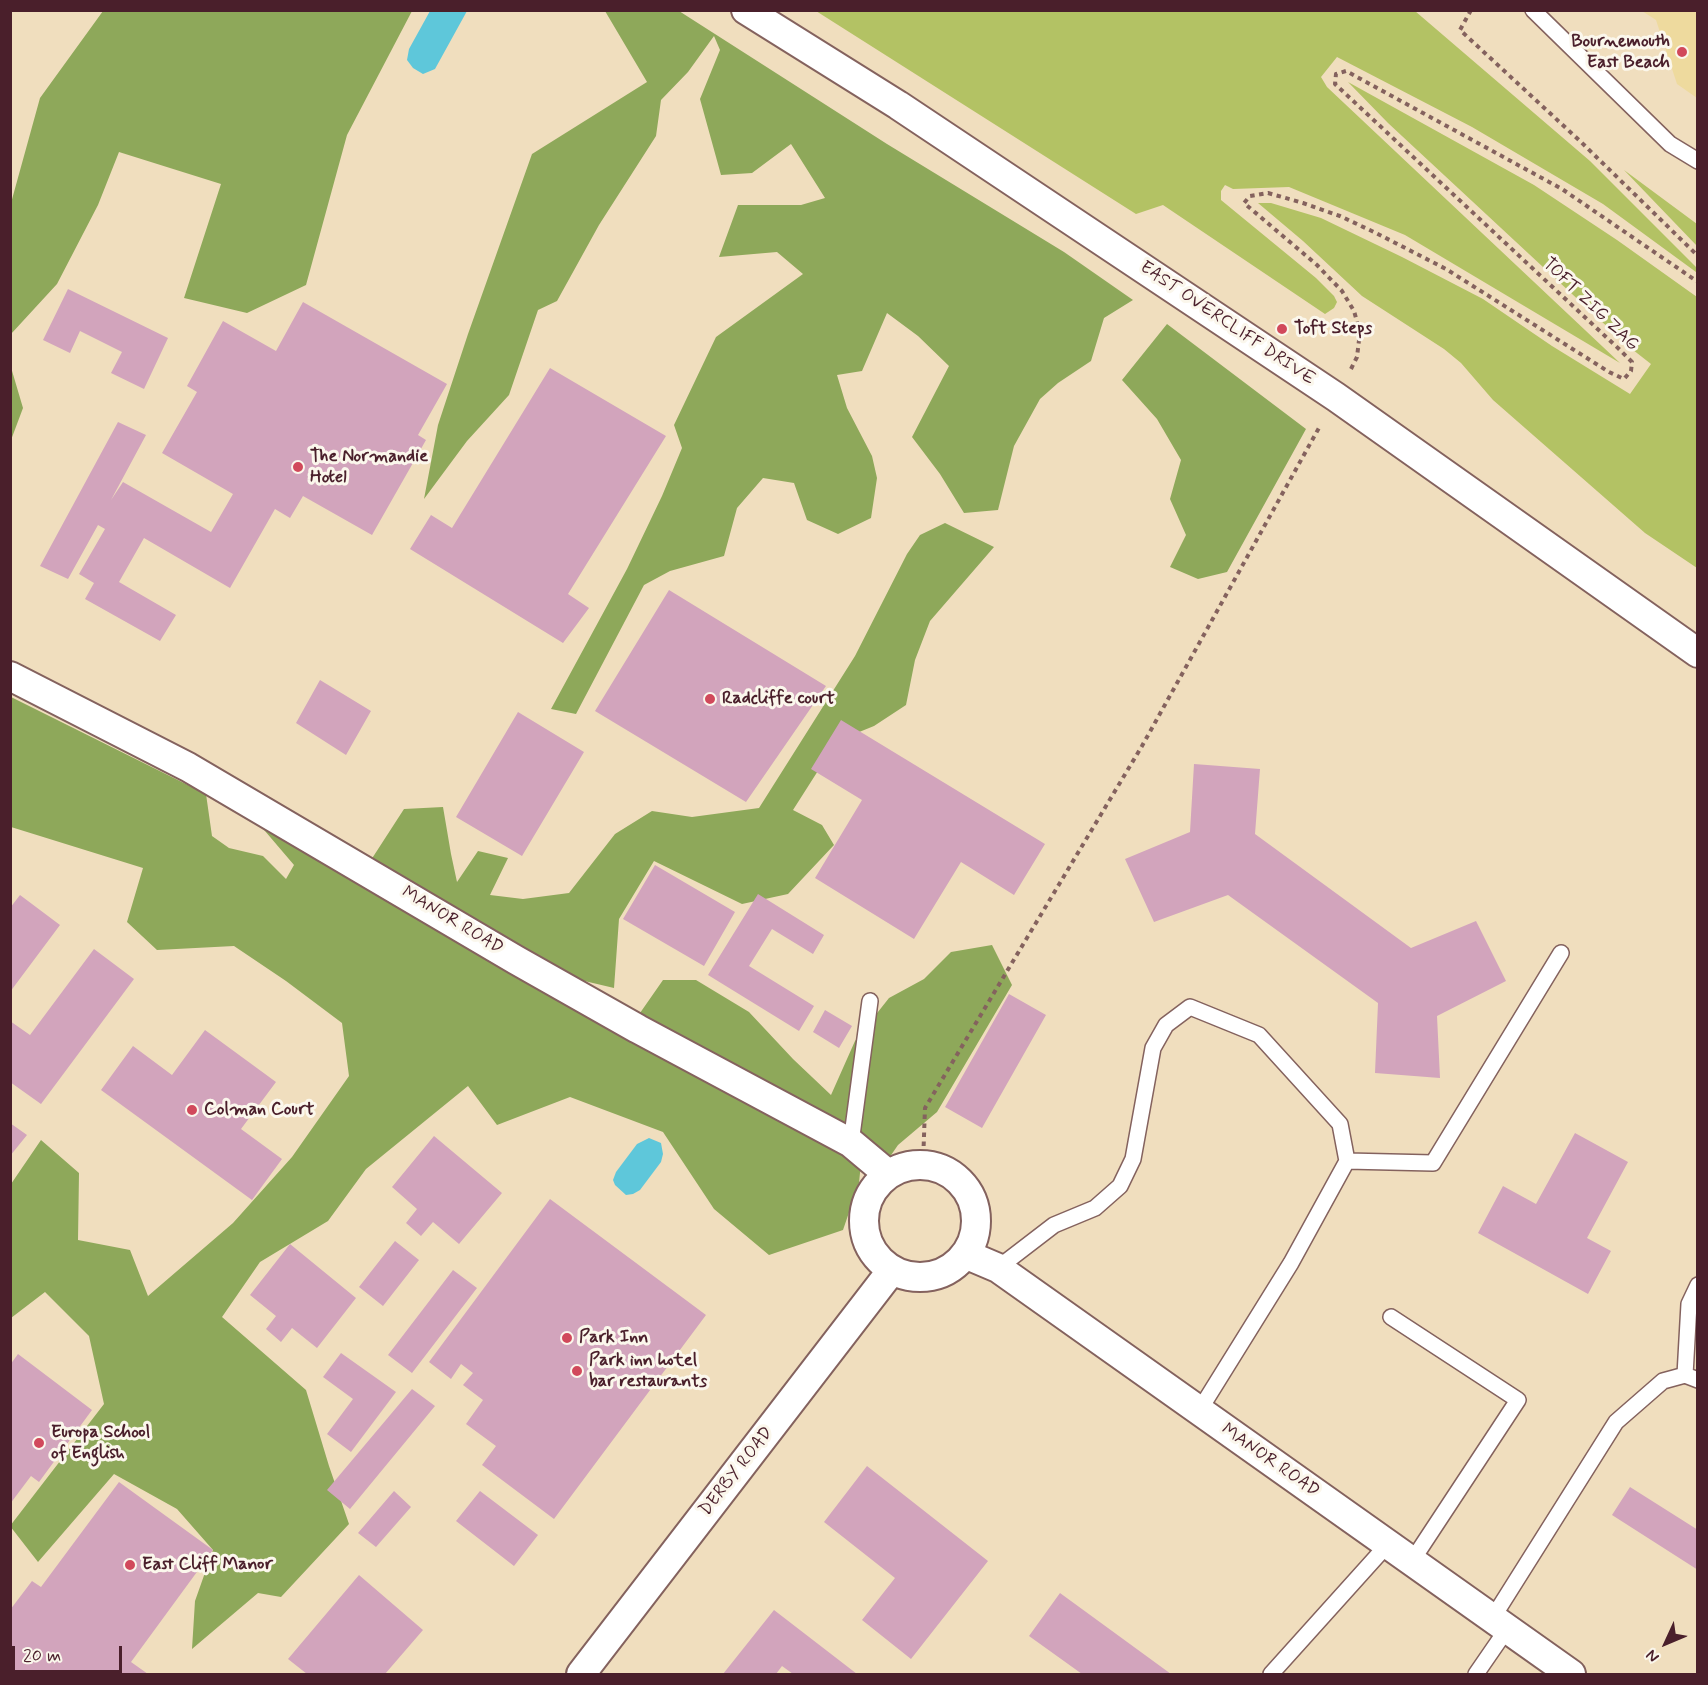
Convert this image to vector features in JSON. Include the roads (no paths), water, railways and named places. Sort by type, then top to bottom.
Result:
[{"type":"street","name":"EAST OVERCLIFF DRIVE","points":[[746,10],[898,105],[1336,397],[1698,653]]},
{"type":"street","name":"MANOR ROAD","points":[[10,676],[188,767],[638,1029],[851,1143],[888,1174]]},
{"type":"street","points":[[923,1164],[955,1177],[966,1190],[974,1205],[976,1222],[974,1239],[954,1266],[940,1274],[924,1278],[907,1276],[892,1270],[877,1258],[867,1242],[863,1223],[866,1204],[874,1187],[888,1174],[905,1166],[923,1164]]},
{"type":"street","name":"MANOR ROAD","points":[[965,1254],[998,1268],[1571,1674]]},
{"type":"street","name":"DERBY ROAD","points":[[581,1674],[892,1270]]},
{"type":"lane","points":[[1533,10],[1670,144],[1698,161]]},
{"type":"lane","points":[[1347,1161],[1432,1163],[1561,953]]},
{"type":"lane","points":[[851,1143],[870,1001]]},
{"type":"lane","points":[[998,1268],[1054,1225],[1095,1208],[1120,1186],[1133,1159],[1153,1048],[1166,1025],[1190,1007],[1259,1035],[1340,1124],[1347,1161],[1291,1263],[1199,1411]]},
{"type":"lane","points":[[1476,1674],[1500,1624],[1616,1422],[1663,1381],[1691,1378],[1689,1304],[1698,1285]]},
{"type":"lane","points":[[1391,1317],[1518,1400],[1412,1561]]},
{"type":"lane","points":[[1271,1674],[1388,1544]]},
{"type":"water","points":[[430,11],[467,11],[435,69],[423,74],[413,68],[407,60],[409,49]]},
{"type":"water","points":[[649,1138],[661,1143],[663,1154],[661,1162],[640,1190],[626,1195],[615,1185],[613,1180],[616,1172],[637,1144]]},
{"type":"place","name":"Bournemouth East Beach","points":[[1682,52]]},
{"type":"place","name":"Toft Steps","points":[[1282,329]]},
{"type":"place","name":"The Normandie Hotel","points":[[298,467]]},
{"type":"place","name":"Radcliffe court","points":[[710,699]]},
{"type":"place","name":"Colman Court","points":[[192,1110]]},
{"type":"place","name":"Park Inn","points":[[567,1338]]},
{"type":"place","name":"Park inn hotel bar restaurants","points":[[577,1371]]},
{"type":"place","name":"Europa School of English","points":[[39,1443]]},
{"type":"place","name":"East Cliff Manor","points":[[130,1565]]}]
